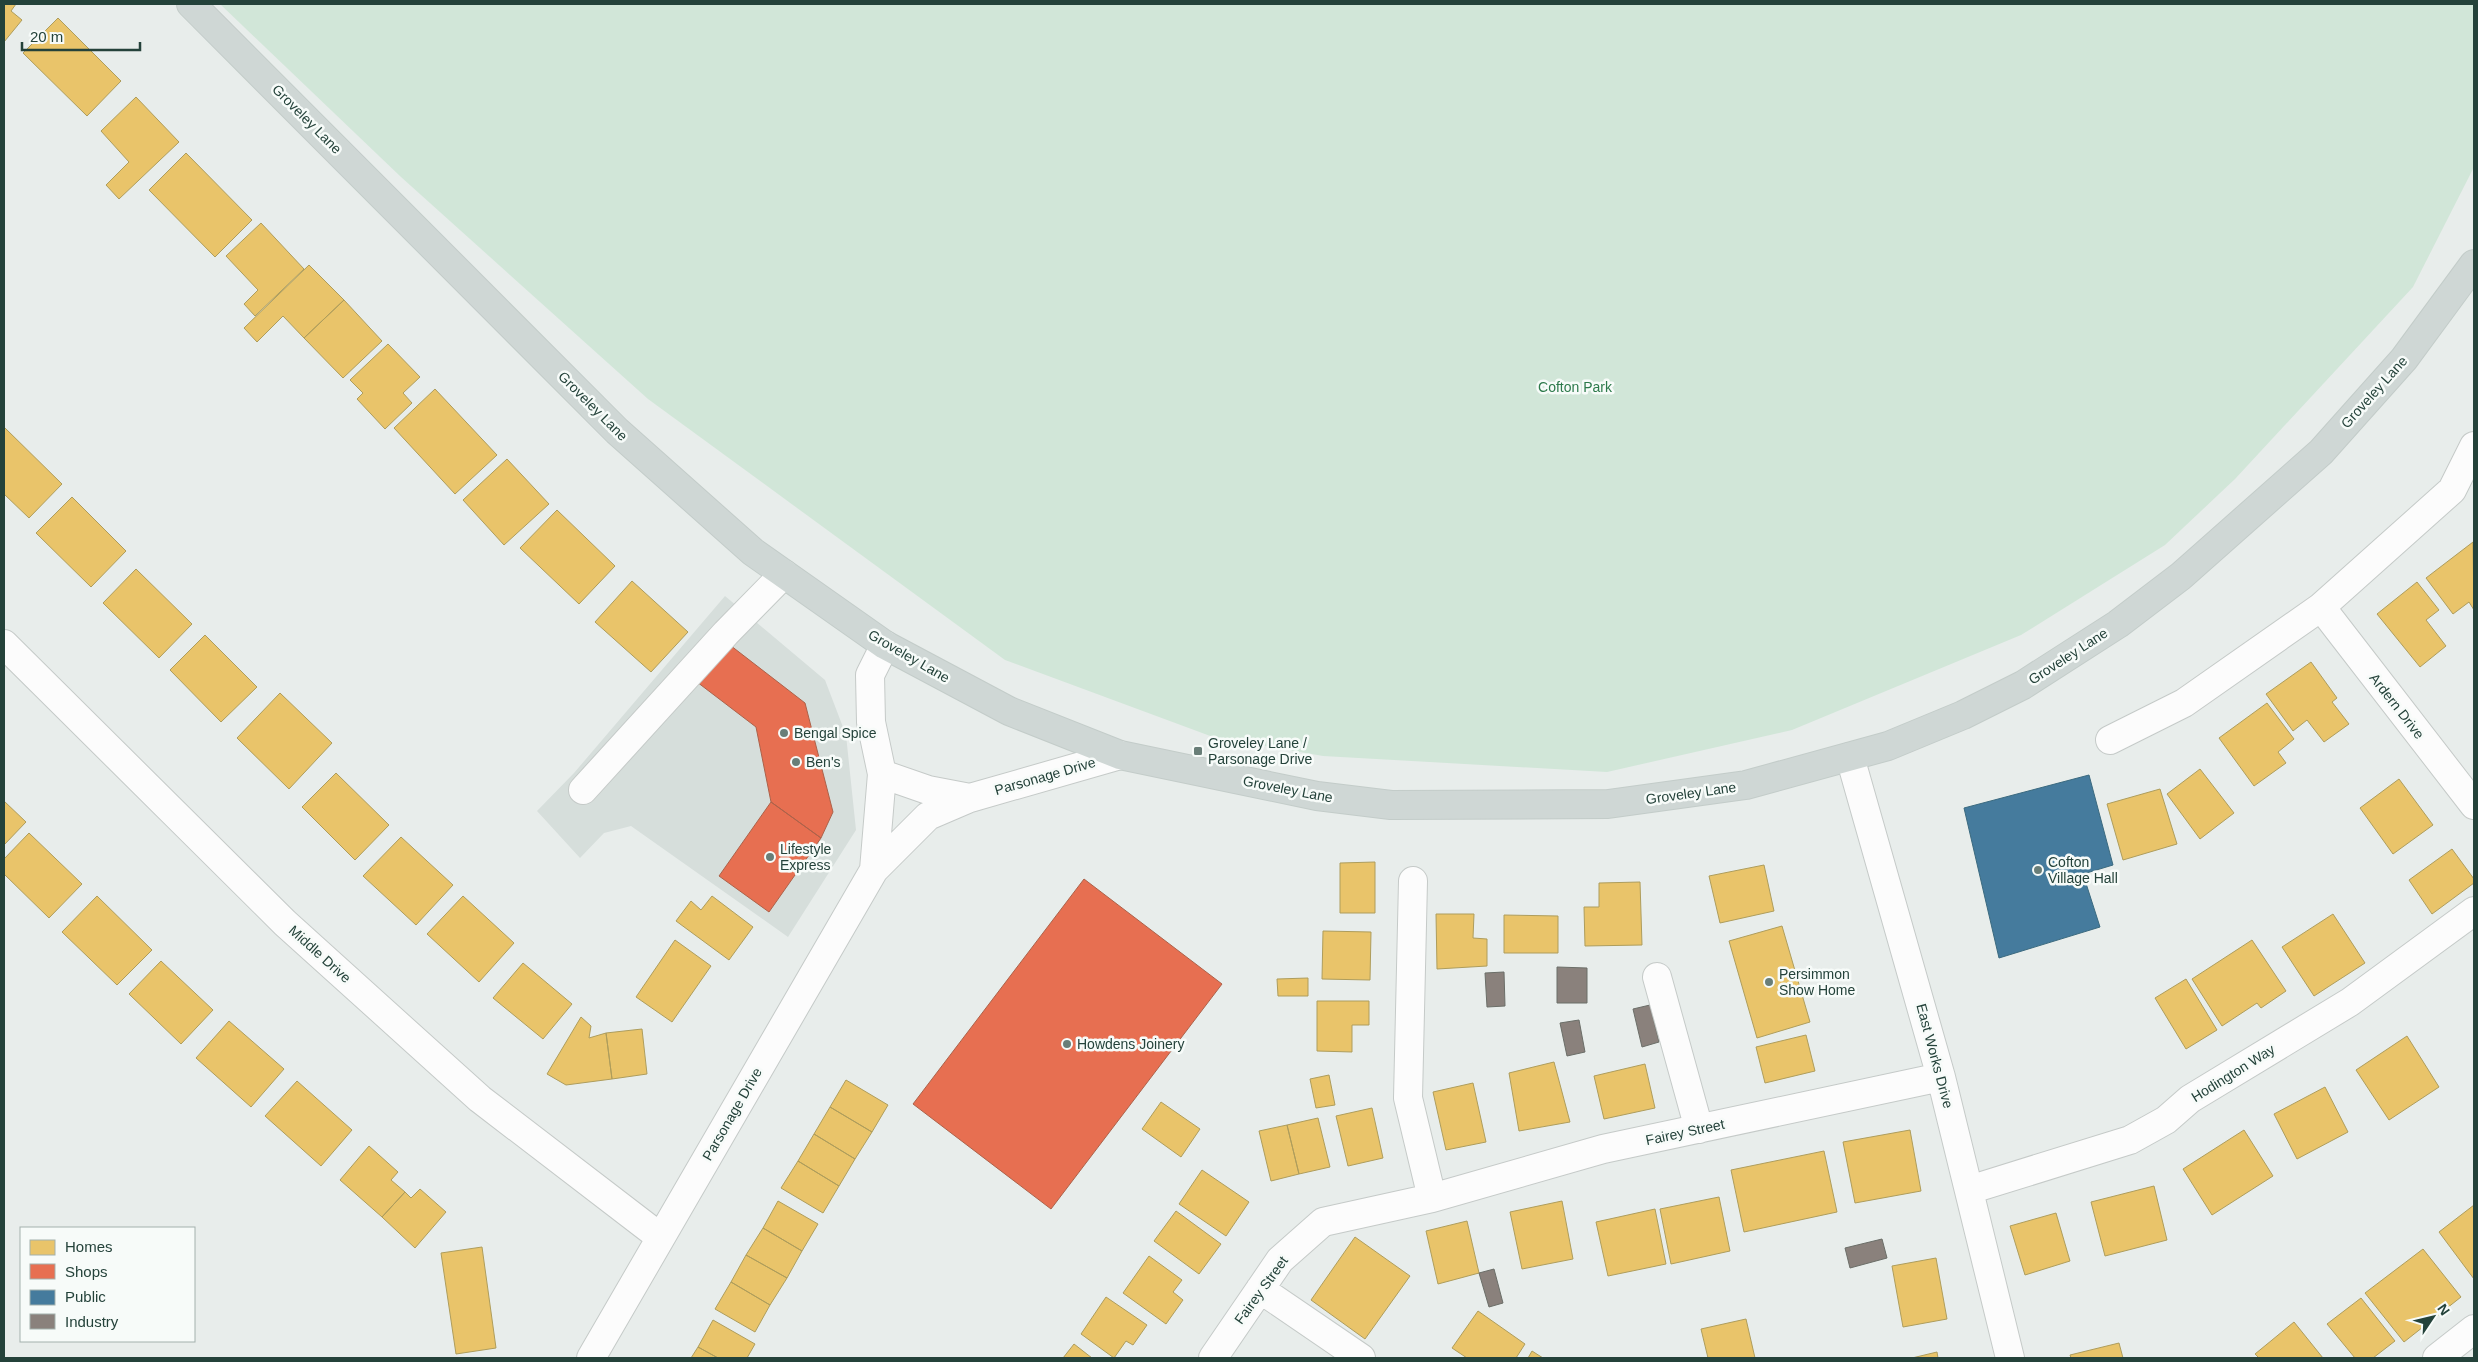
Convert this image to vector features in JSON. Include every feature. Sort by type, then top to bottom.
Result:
[{"type":"main road","name":"Groveley Lane","points":[[191,4],[617,430],[753,552],[885,645],[1009,711],[1120,755],[1317,796],[1391,805],[1608,804],[1746,785],[1888,746],[1963,715],[2023,685],[2118,624],[2181,576],[2321,452],[2404,360],[2474,264]]},
{"type":"street","points":[[2110,740],[2184,703],[2320,607],[2452,490],[2474,446]]},
{"type":"street","points":[[583,790],[726,633],[784,574]]},
{"type":"street","name":"Ardern Drive","points":[[2320,607],[2474,804]]},
{"type":"street","name":"Middle Drive","points":[[4,644],[285,923],[480,1099],[660,1237]]},
{"type":"street","name":"Parsonage Drive","points":[[874,870],[882,774],[871,722],[870,675],[885,645]]},
{"type":"street","name":"Parsonage Drive","points":[[591,1358],[874,870],[928,816],[970,798],[1120,755]]},
{"type":"street","name":"East Works Drive","points":[[1850,756],[1941,1077],[2010,1358]]},
{"type":"street","name":"Parsonage Drive","points":[[882,774],[928,790],[970,798]]},
{"type":"street","points":[[1413,881],[1408,1098],[1432,1198]]},
{"type":"street","name":"Hodington Way","points":[[1969,1190],[2130,1140],[2166,1120],[2190,1099],[2350,1002],[2474,912]]},
{"type":"street","points":[[1657,977],[1700,1129]]},
{"type":"street","name":"Fairey Street","points":[[1213,1358],[1280,1260],[1323,1222],[1432,1198],[1604,1149],[1941,1077]]},
{"type":"street","points":[[1260,1289],[1360,1358]]},
{"type":"street","points":[[2437,1358],[2474,1329]]},
{"type":"shaded area","points":[[725,596],[825,680],[846,735],[856,830],[788,937],[631,826],[604,833],[580,858],[537,811],[574,773]]},
{"type":"green space","name":"Cofton Park","points":[[220,4],[2474,4],[2474,167],[2413,287],[2235,479],[2165,545],[2021,635],[1792,730],[1607,772],[1323,756],[1213,737],[1005,660],[648,399],[401,177]]},
{"type":"building: Homes","points":[[4,4],[16,4],[11,11],[22,20],[4,42]]},
{"type":"building: Homes","points":[[58,18],[121,81],[87,116],[23,53]]},
{"type":"building: Homes","points":[[136,97],[179,142],[119,199],[106,185],[129,162],[101,131]]},
{"type":"building: Homes","points":[[186,153],[252,220],[215,257],[149,190]]},
{"type":"building: Homes","points":[[261,223],[304,269],[255,316],[244,304],[258,290],[226,256]]},
{"type":"building: Homes","points":[[309,265],[344,300],[304,338],[283,316],[257,342],[244,328]]},
{"type":"building: Homes","points":[[344,300],[382,341],[343,378],[304,338]]},
{"type":"building: Homes","points":[[388,344],[420,377],[403,393],[412,403],[385,429],[357,399],[363,393],[350,380]]},
{"type":"building: Homes","points":[[435,389],[497,455],[455,494],[394,428]]},
{"type":"building: Homes","points":[[4,427],[62,484],[29,518],[4,494]]},
{"type":"building: Homes","points":[[507,459],[549,504],[504,545],[463,500]]},
{"type":"building: Homes","points":[[72,497],[126,551],[91,587],[36,533]]},
{"type":"building: Homes","points":[[557,510],[615,566],[579,604],[520,548]]},
{"type":"building: Homes","points":[[2473,542],[2474,610],[2469,602],[2453,614],[2426,578]]},
{"type":"building: Homes","points":[[136,569],[192,624],[159,658],[103,603]]},
{"type":"building: Homes","points":[[632,581],[688,632],[651,672],[595,622]]},
{"type":"building: Homes","points":[[2417,582],[2439,610],[2426,620],[2446,646],[2420,667],[2377,614]]},
{"type":"building: Homes","points":[[205,635],[257,687],[221,722],[170,670]]},
{"type":"building: Homes","points":[[2311,662],[2337,698],[2332,702],[2349,724],[2324,742],[2307,720],[2293,731],[2266,694]]},
{"type":"building: Homes","points":[[280,693],[332,743],[289,789],[237,738]]},
{"type":"building: Homes","points":[[2267,703],[2294,739],[2278,752],[2286,763],[2254,786],[2219,738]]},
{"type":"building: Homes","points":[[2200,769],[2234,813],[2200,839],[2167,794]]},
{"type":"building: Homes","points":[[336,773],[389,825],[355,860],[302,807]]},
{"type":"building: Homes","points":[[2399,779],[2433,825],[2393,854],[2360,808]]},
{"type":"building: Homes","points":[[2160,789],[2177,844],[2123,860],[2107,804]]},
{"type":"building: Homes","points":[[4,801],[26,822],[4,845]]},
{"type":"building: Homes","points":[[29,833],[82,884],[49,918],[4,874],[4,859]]},
{"type":"building: Homes","points":[[401,837],[453,885],[416,925],[363,876]]},
{"type":"building: Homes","points":[[2452,849],[2474,879],[2474,883],[2432,914],[2409,880]]},
{"type":"building: Homes","points":[[1375,862],[1375,913],[1340,913],[1340,863]]},
{"type":"building: Homes","points":[[1764,865],[1774,911],[1720,923],[1709,876]]},
{"type":"building: Homes","points":[[1640,882],[1642,945],[1585,946],[1584,907],[1599,907],[1599,883]]},
{"type":"building: Homes","points":[[97,896],[152,950],[117,985],[62,932]]},
{"type":"building: Homes","points":[[463,896],[514,943],[479,982],[427,934]]},
{"type":"building: Homes","points":[[712,896],[753,927],[729,960],[676,921],[691,901],[701,910]]},
{"type":"building: Homes","points":[[1436,914],[1474,914],[1473,938],[1487,939],[1487,966],[1437,969]]},
{"type":"building: Homes","points":[[2333,914],[2365,963],[2314,996],[2282,947]]},
{"type":"building: Homes","points":[[1504,915],[1558,916],[1558,953],[1504,953]]},
{"type":"building: Homes","name":"Persimmon Show Home","points":[[1782,926],[1810,1022],[1757,1038],[1729,941]]},
{"type":"building: Homes","points":[[1323,931],[1371,932],[1370,980],[1322,979]]},
{"type":"building: Homes","points":[[675,940],[711,966],[672,1022],[636,997]]},
{"type":"building: Homes","points":[[2252,940],[2286,991],[2261,1008],[2257,1003],[2222,1026],[2192,979]]},
{"type":"building: Homes","points":[[161,961],[213,1010],[181,1044],[129,994]]},
{"type":"building: Homes","points":[[523,963],[572,1004],[543,1039],[493,998]]},
{"type":"building: Homes","points":[[1308,978],[1308,996],[1278,996],[1277,979]]},
{"type":"building: Homes","points":[[2186,979],[2217,1030],[2186,1049],[2155,998]]},
{"type":"building: Homes","points":[[1317,1001],[1369,1001],[1369,1025],[1352,1025],[1352,1052],[1317,1051]]},
{"type":"building: Homes","points":[[581,1017],[591,1026],[589,1038],[606,1033],[612,1079],[566,1085],[547,1074]]},
{"type":"building: Homes","points":[[229,1021],[284,1069],[251,1107],[196,1058]]},
{"type":"building: Homes","points":[[642,1029],[647,1074],[612,1079],[606,1033]]},
{"type":"building: Homes","points":[[1806,1035],[1815,1071],[1765,1083],[1756,1047]]},
{"type":"building: Homes","points":[[2407,1036],[2439,1087],[2389,1120],[2356,1070]]},
{"type":"building: Homes","points":[[1554,1062],[1570,1122],[1519,1131],[1509,1073]]},
{"type":"building: Homes","points":[[1645,1064],[1655,1108],[1604,1119],[1594,1076]]},
{"type":"building: Homes","points":[[1329,1075],[1335,1105],[1316,1108],[1310,1079]]},
{"type":"building: Homes","points":[[846,1080],[888,1105],[872,1132],[830,1107]]},
{"type":"building: Homes","points":[[297,1081],[352,1130],[321,1166],[265,1116]]},
{"type":"building: Homes","points":[[1473,1083],[1486,1142],[1446,1150],[1433,1092]]},
{"type":"building: Homes","points":[[2325,1087],[2348,1132],[2297,1159],[2274,1114]]},
{"type":"building: Homes","points":[[1161,1102],[1200,1129],[1181,1157],[1142,1129]]},
{"type":"building: Homes","points":[[830,1107],[872,1132],[855,1159],[814,1134]]},
{"type":"building: Homes","points":[[1372,1108],[1383,1158],[1348,1166],[1336,1116]]},
{"type":"building: Homes","points":[[1318,1118],[1330,1167],[1299,1174],[1287,1125]]},
{"type":"building: Homes","points":[[1287,1125],[1299,1174],[1271,1181],[1259,1131]]},
{"type":"building: Homes","points":[[1910,1130],[1921,1191],[1855,1203],[1843,1142]]},
{"type":"building: Homes","points":[[2244,1130],[2273,1176],[2212,1215],[2183,1169]]},
{"type":"building: Homes","points":[[814,1134],[855,1159],[839,1186],[798,1161]]},
{"type":"building: Homes","points":[[369,1146],[398,1172],[391,1180],[405,1192],[382,1217],[340,1180]]},
{"type":"building: Homes","points":[[1824,1151],[1837,1212],[1744,1232],[1731,1170]]},
{"type":"building: Homes","points":[[798,1161],[839,1186],[823,1213],[781,1188]]},
{"type":"building: Homes","points":[[1202,1170],[1249,1202],[1226,1236],[1179,1204]]},
{"type":"building: Homes","points":[[2154,1186],[2167,1240],[2105,1256],[2091,1202]]},
{"type":"building: Homes","points":[[420,1189],[446,1212],[415,1248],[382,1217],[405,1192],[411,1198]]},
{"type":"building: Homes","points":[[1719,1197],[1730,1251],[1671,1264],[1660,1209]]},
{"type":"building: Homes","points":[[778,1201],[818,1224],[802,1251],[763,1228]]},
{"type":"building: Homes","points":[[1562,1201],[1573,1259],[1522,1269],[1510,1212]]},
{"type":"building: Homes","points":[[2474,1205],[2474,1279],[2439,1232]]},
{"type":"building: Homes","points":[[1655,1209],[1666,1264],[1608,1276],[1596,1222]]},
{"type":"building: Homes","points":[[1176,1211],[1221,1244],[1199,1274],[1154,1241]]},
{"type":"building: Homes","points":[[2056,1213],[2070,1261],[2025,1275],[2010,1226]]},
{"type":"building: Homes","points":[[1467,1221],[1479,1273],[1438,1284],[1426,1231]]},
{"type":"building: Homes","points":[[763,1228],[802,1251],[787,1278],[746,1255]]},
{"type":"building: Homes","points":[[1355,1237],[1410,1276],[1365,1339],[1311,1300]]},
{"type":"building: Homes","points":[[482,1247],[496,1348],[456,1354],[441,1253]]},
{"type":"building: Homes","points":[[2423,1249],[2461,1297],[2404,1342],[2365,1293]]},
{"type":"building: Homes","points":[[746,1255],[787,1278],[770,1305],[731,1282]]},
{"type":"building: Homes","points":[[1149,1256],[1182,1280],[1173,1292],[1183,1300],[1166,1324],[1123,1293]]},
{"type":"building: Homes","points":[[1936,1258],[1947,1319],[1903,1327],[1892,1266]]},
{"type":"building: Homes","points":[[731,1282],[770,1305],[755,1332],[715,1309]]},
{"type":"building: Homes","points":[[1106,1297],[1147,1325],[1133,1345],[1126,1341],[1114,1358],[1081,1334]]},
{"type":"building: Homes","points":[[2361,1298],[2395,1341],[2373,1358],[2355,1358],[2327,1324]]},
{"type":"building: Homes","points":[[1478,1311],[1525,1344],[1516,1358],[1467,1358],[1452,1348]]},
{"type":"building: Homes","points":[[1746,1319],[1755,1358],[1708,1358],[1701,1329]]},
{"type":"building: Homes","points":[[713,1320],[755,1344],[747,1358],[718,1358],[698,1347]]},
{"type":"building: Homes","points":[[2294,1322],[2323,1358],[2259,1358],[2255,1354]]},
{"type":"building: Homes","points":[[2119,1343],[2123,1358],[2071,1358],[2070,1355]]},
{"type":"building: Homes","points":[[1074,1344],[1092,1358],[1063,1358]]},
{"type":"building: Homes","points":[[698,1347],[718,1358],[691,1358]]},
{"type":"building: Homes","points":[[1532,1351],[1543,1358],[1528,1358]]},
{"type":"building: Homes","points":[[1937,1352],[1938,1358],[1912,1358]]},
{"type":"building: Shops","points":[[726,642],[805,703],[833,812],[821,838],[771,802],[756,727],[697,682]]},
{"type":"building: Shops","name":"Lifestyle Express","points":[[771,802],[821,838],[769,912],[719,876]]},
{"type":"building: Shops","name":"Howdens Joinery","points":[[1084,879],[1222,984],[1051,1209],[913,1104]]},
{"type":"building: Public","name":"Cofton Village Hall","points":[[2089,775],[2113,865],[2083,874],[2100,927],[1999,958],[1964,808]]},
{"type":"building: Industry","points":[[1557,967],[1587,968],[1587,1003],[1557,1003]]},
{"type":"building: Industry","points":[[1504,972],[1505,1006],[1487,1007],[1485,973]]},
{"type":"building: Industry","points":[[1650,1005],[1659,1042],[1642,1047],[1633,1009]]},
{"type":"building: Industry","points":[[1579,1020],[1585,1052],[1567,1056],[1560,1023]]},
{"type":"building: Industry","points":[[1882,1239],[1887,1258],[1850,1268],[1845,1248]]},
{"type":"building: Industry","points":[[1494,1269],[1503,1303],[1489,1307],[1479,1273]]},
{"type":"place","name":"Bengal Spice","points":[[784,733]]},
{"type":"place","name":"Groveley Lane / Parsonage Drive","points":[[1198,751]]},
{"type":"place","name":"Ben's","points":[[796,762]]},
{"type":"place","name":"Lifestyle Express","points":[[770,857]]},
{"type":"place","name":"Cofton Village Hall","points":[[2038,870]]},
{"type":"place","name":"Persimmon Show Home","points":[[1769,982]]},
{"type":"place","name":"Howdens Joinery","points":[[1067,1044]]}]
